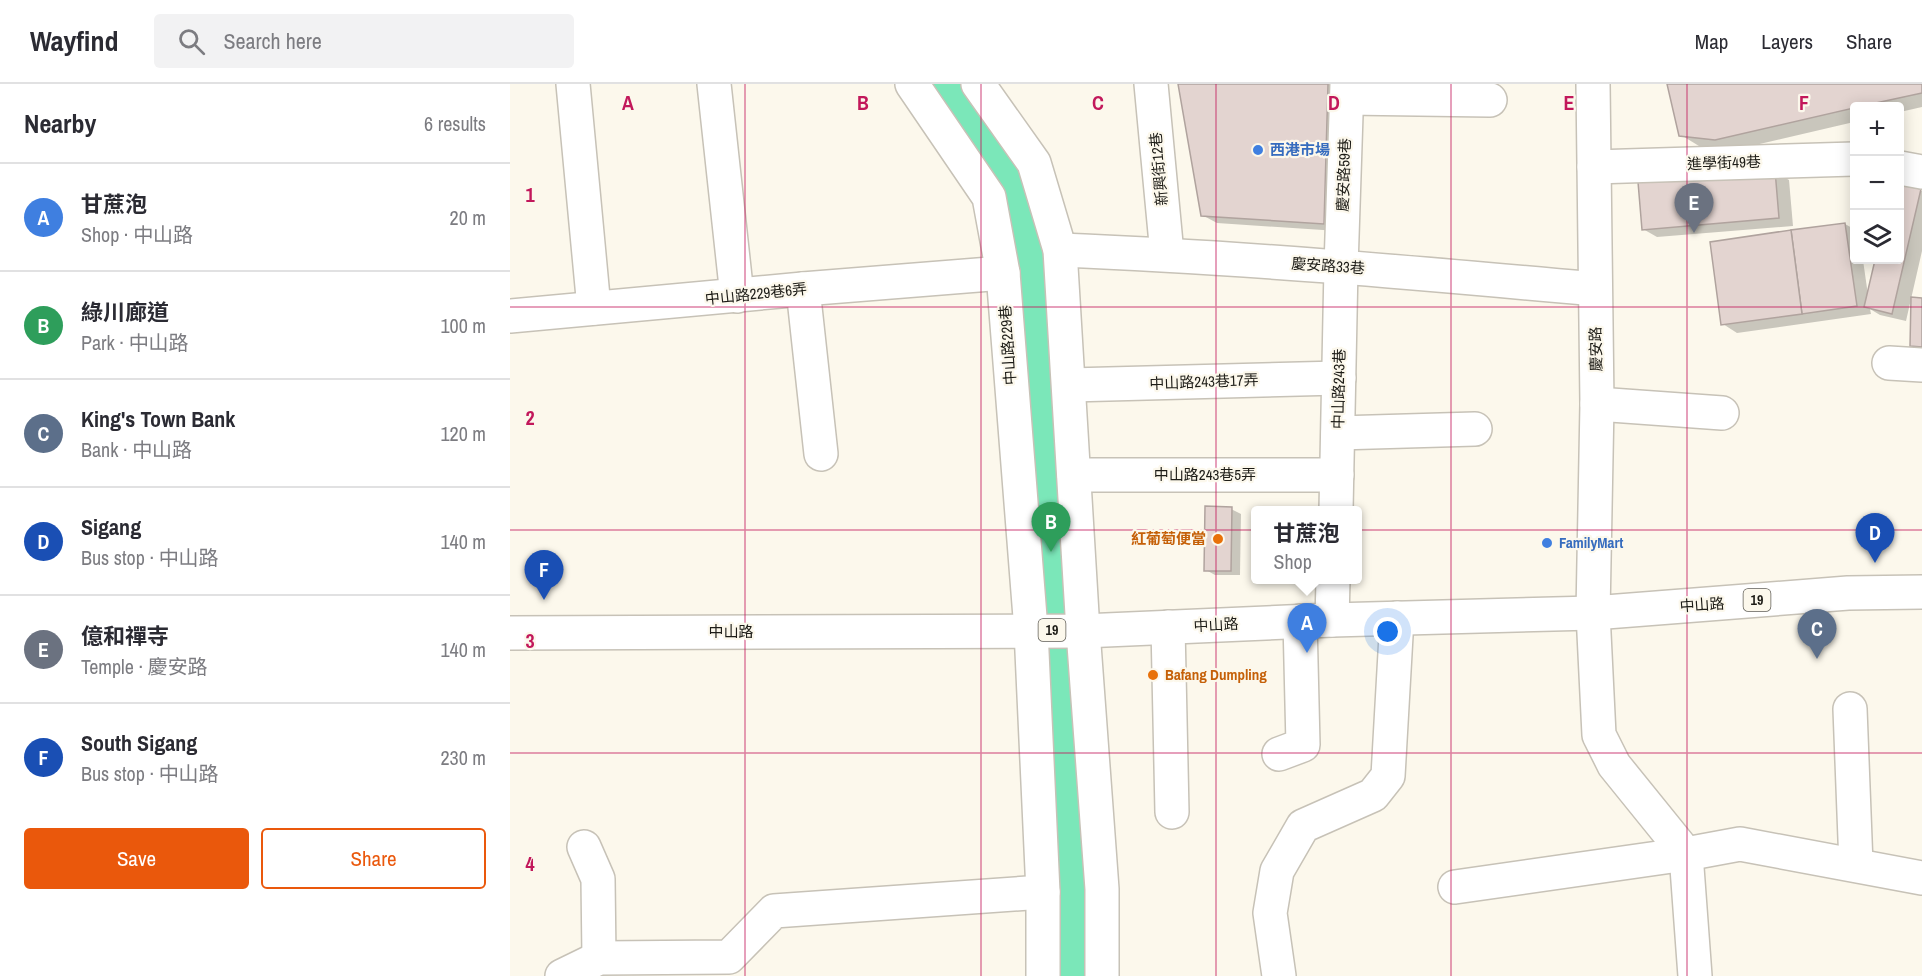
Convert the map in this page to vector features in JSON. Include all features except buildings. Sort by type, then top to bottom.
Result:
[{"type":"main road","points":[[573,84],[594,308]]},
{"type":"main road","points":[[714,84],[737,296]]},
{"type":"main road","name":"中山路229巷","points":[[912,84],[988,197],[1003,273],[1030,630],[1043,892],[1043,976]]},
{"type":"main road","points":[[978,84],[1034,163],[1060,250],[1070,385],[1083,631],[1102,889],[1102,976]]},
{"type":"main road","name":"新興街12巷","points":[[1151,84],[1167,254]]},
{"type":"main road","name":"慶安路","points":[[1593,84],[1597,404],[1593,613],[1599,735],[1614,765],[1686,854]]},
{"type":"main road","points":[[1347,91],[1490,100]]},
{"type":"main road","name":"慶安路59巷","points":[[1341,267],[1347,91]]},
{"type":"main road","name":"進學街49巷","points":[[1594,167],[1850,159]]},
{"type":"main road","points":[[1904,169],[1922,172]]},
{"type":"main road","name":"慶安路33巷","points":[[1060,250],[1167,254],[1595,289]]},
{"type":"main road","name":"中山路243巷","points":[[1335,506],[1341,267]]},
{"type":"main road","name":"中山路229巷6弄","points":[[510,316],[1003,273]]},
{"type":"main road","points":[[803,289],[821,454]]},
{"type":"main road","points":[[1889,363],[1922,365]]},
{"type":"main road","name":"中山路243巷17弄","points":[[1070,385],[1339,378]]},
{"type":"main road","points":[[1597,404],[1722,413]]},
{"type":"main road","points":[[1338,433],[1475,429]]},
{"type":"main road","name":"中山路243巷5弄","points":[[1074,475],[1337,475]]},
{"type":"main road","points":[[1332,620],[1333,584]]},
{"type":"main road","name":"中山路","points":[[510,633],[1083,631],[1300,621],[1593,613],[1848,593],[1922,592]]},
{"type":"main road","points":[[1279,976],[1270,913],[1277,871],[1303,826],[1373,795],[1388,776],[1397,618]]},
{"type":"main road","points":[[1279,754],[1303,744],[1300,621]]},
{"type":"main road","points":[[1168,627],[1172,812]]},
{"type":"main road","points":[[1850,709],[1856,865]]},
{"type":"main road","points":[[1455,887],[1686,854],[1740,844],[1922,878]]},
{"type":"main road","points":[[584,847],[598,879],[600,958]]},
{"type":"main road","points":[[1686,854],[1695,976]]},
{"type":"main road","points":[[562,976],[600,958],[729,957],[774,910],[1043,892]]},
{"type":"green space","points":[[912,84],[978,84],[1060,250],[1102,976],[1043,976],[988,197]]},
{"type":"place","name":"西港市場","points":[[1258,150]]},
{"type":"place","name":"億和禪寺","points":[[1694,233]]},
{"type":"place","name":"紅葡萄便當","points":[[1218,539]]},
{"type":"place","name":"FamilyMart","points":[[1547,543]]},
{"type":"place","name":"綠川廊道","points":[[1051,552]]},
{"type":"place","name":"Sigang","points":[[1875,563]]},
{"type":"place","name":"South Sigang","points":[[544,600]]},
{"type":"place","name":"甘蔗泡","points":[[1307,653]]},
{"type":"place","name":"King's Town Bank","points":[[1817,659]]},
{"type":"place","name":"Bafang Dumpling","points":[[1153,675]]}]
